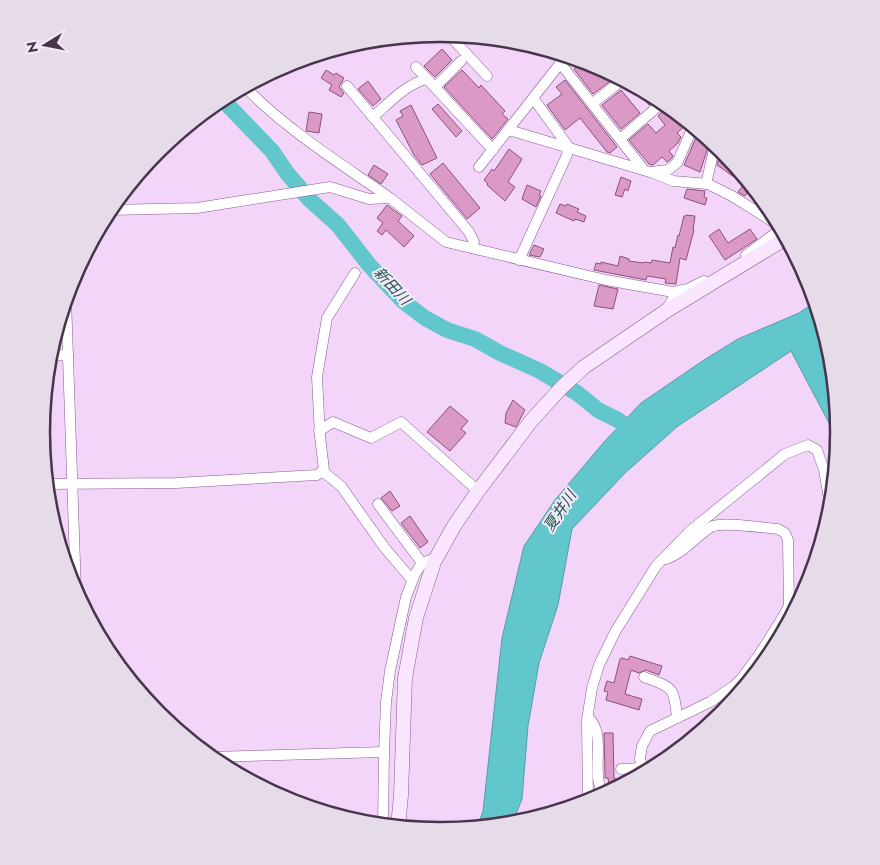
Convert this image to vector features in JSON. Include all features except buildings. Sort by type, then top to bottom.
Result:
[{"type":"street","points":[[456,43],[487,76]]},
{"type":"street","points":[[435,87],[461,61]]},
{"type":"street","points":[[479,167],[561,62]]},
{"type":"street","points":[[565,63],[592,104],[647,171]]},
{"type":"street","points":[[416,67],[493,150]]},
{"type":"street","points":[[372,117],[418,81],[427,79]]},
{"type":"street","points":[[592,104],[616,85]]},
{"type":"street","points":[[346,86],[469,232],[474,242],[472,248]]},
{"type":"street","points":[[250,92],[292,130],[390,198],[446,242],[606,280],[673,292],[688,289],[710,278],[738,261],[774,232]]},
{"type":"street","points":[[519,260],[567,155],[568,146],[533,98]]},
{"type":"street","points":[[620,139],[656,108]]},
{"type":"street","points":[[509,130],[568,146],[673,181],[706,184],[732,196],[765,217]]},
{"type":"street","points":[[647,171],[668,170],[678,163],[690,134]]},
{"type":"street","points":[[706,184],[713,154]]},
{"type":"street","points":[[120,210],[197,208],[330,187],[369,199],[390,198]]},
{"type":"street","points":[[399,820],[405,678],[416,618],[436,558],[454,526],[478,491],[545,405],[584,367],[666,311],[780,242]]},
{"type":"street","points":[[53,484],[176,483],[317,475],[324,470],[319,431],[317,377],[327,318],[354,274]]},
{"type":"street","points":[[666,311],[673,299],[673,292]]},
{"type":"street","points":[[67,320],[75,569]]},
{"type":"street","points":[[57,356],[68,355]]},
{"type":"street","points":[[319,431],[333,422],[371,438],[401,422],[478,491]]},
{"type":"street","points":[[588,793],[588,717],[592,688],[605,650],[651,574],[690,531],[784,454],[808,445],[817,450],[827,485]]},
{"type":"street","points":[[322,471],[341,486],[384,547],[412,580]]},
{"type":"street","points":[[378,504],[422,563]]},
{"type":"street","points":[[641,766],[640,758],[642,746],[650,731],[710,702],[734,686],[761,652],[789,606],[788,540],[785,533],[778,529],[723,524],[712,526],[675,556],[663,559]]},
{"type":"street","points":[[383,818],[386,702],[390,670],[406,597],[412,580],[422,563],[436,558]]},
{"type":"street","points":[[644,677],[664,684],[672,691],[675,695],[677,718]]},
{"type":"street","points":[[588,717],[595,728],[601,787]]},
{"type":"street","points":[[223,757],[384,752]]},
{"type":"street","points":[[621,769],[634,770]]},
{"type":"water","name":"夏井川","points":[[809,306],[817,332],[827,382],[830,424],[791,351],[678,426],[625,473],[572,529],[558,605],[539,663],[528,726],[522,799],[516,815],[480,820],[483,811],[502,638],[524,546],[555,500],[604,442],[641,403],[738,339],[799,313]]},
{"type":"waterway","name":"新田川","points":[[228,105],[272,151],[287,173],[310,200],[338,225],[370,266],[404,302],[425,318],[447,330],[475,339],[500,353],[540,371],[577,393],[598,410],[618,420],[632,431]]}]
